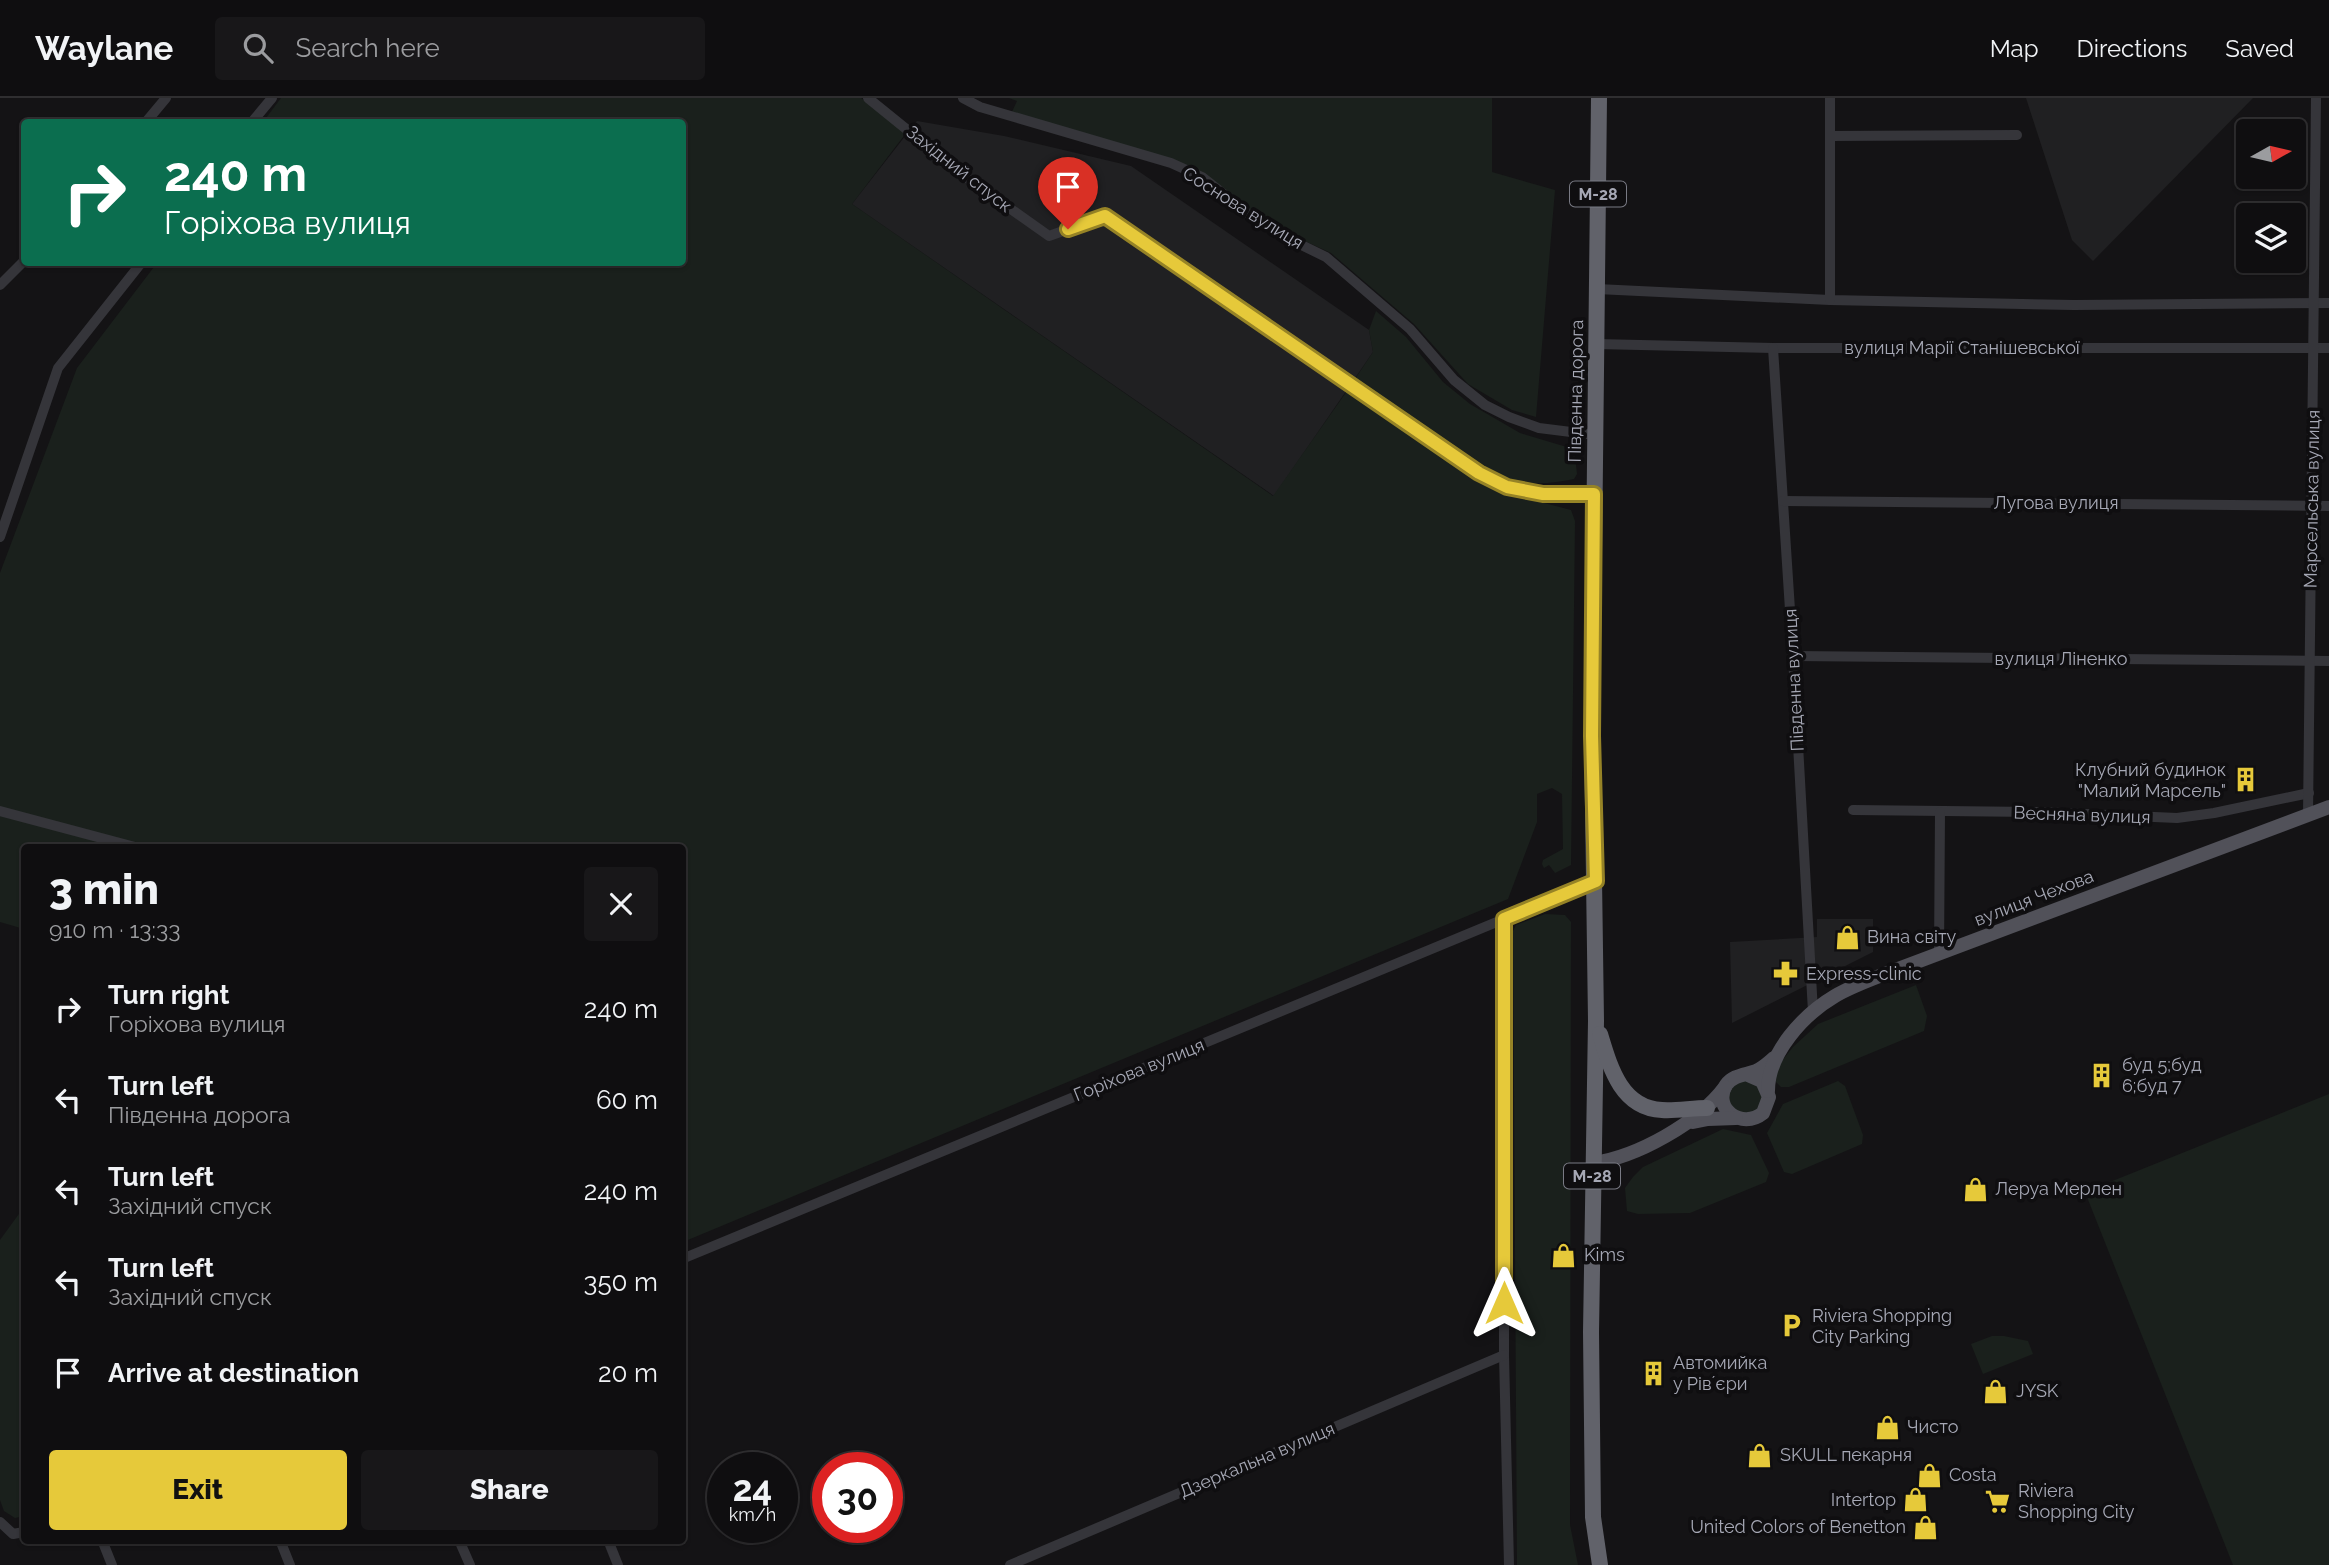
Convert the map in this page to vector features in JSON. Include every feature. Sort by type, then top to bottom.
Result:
[{"type":"highway","name":"Південна дорога","points":[[1596,1021],[1592,736],[1599,98]]},
{"type":"highway","points":[[1596,1021],[1616,1080],[1634,1101],[1647,1108],[1663,1111],[1707,1108]]},
{"type":"highway","name":"М-28","points":[[1596,1021],[1591,1440],[1593,1517],[1600,1565]]},
{"type":"main road","name":"вулиця Чехова","points":[[1768,1091],[1769,1074],[1779,1050],[1813,1012],[1844,992],[2329,807]]},
{"type":"main road","name":"вулиця Чехова","points":[[1746,1074],[1761,1068],[1774,1058]]},
{"type":"main road","points":[[1593,1163],[1618,1158],[1681,1127],[1708,1119],[1748,1120],[1763,1113],[1768,1103],[1768,1091],[1757,1077],[1746,1074],[1734,1078],[1707,1108],[1681,1127]]},
{"type":"main road","points":[[1726,1086],[1723,1096],[1725,1107],[1736,1118]]},
{"type":"street","points":[[148,119],[166,98]]},
{"type":"street","points":[[254,119],[271,98]]},
{"type":"street","name":"Західний спуск","points":[[868,98],[962,175],[1049,236],[1105,216],[1479,473],[1507,487],[1543,494],[1594,494]]},
{"type":"street","name":"Соснова вулиця","points":[[963,98],[979,107],[1171,163],[1202,177],[1255,219],[1326,257],[1410,329],[1454,380],[1485,405],[1539,428],[1595,435]]},
{"type":"street","points":[[1830,98],[1830,299]]},
{"type":"street","name":"Марсельська вулиця","points":[[2308,815],[2315,98]]},
{"type":"street","points":[[1830,136],[2017,135]]},
{"type":"street","points":[[2315,139],[2329,139]]},
{"type":"street","points":[[0,285],[21,264]]},
{"type":"street","points":[[0,537],[58,368],[139,266]]},
{"type":"street","points":[[1597,289],[1830,299],[2074,305],[2329,303]]},
{"type":"street","name":"вулиця Марії Станішевської","points":[[1596,344],[1773,348],[2329,348]]},
{"type":"street","name":"Південна вулиця","points":[[1773,348],[1813,1012]]},
{"type":"street","name":"Лугова вулиця","points":[[1783,501],[2329,506]]},
{"type":"street","name":"вулиця Ліненко","points":[[1793,656],[2329,661]]},
{"type":"street","name":"Весняна вулиця","points":[[1853,810],[2040,812],[2177,818],[2309,793]]},
{"type":"street","points":[[0,811],[124,844]]},
{"type":"street","points":[[1938,955],[1940,812]]},
{"type":"street","name":"Горіхова вулиця","points":[[686,1257],[1596,881]]},
{"type":"street","points":[[1504,919],[1504,1355],[1509,1565]]},
{"type":"street","name":"Дзеркальна вулиця","points":[[1010,1565],[1504,1355]]},
{"type":"street","points":[[4,1526],[13,1534],[21,1533]]},
{"type":"street","points":[[104,1544],[113,1565]]},
{"type":"street","points":[[282,1544],[290,1565]]},
{"type":"street","points":[[461,1544],[470,1565]]},
{"type":"street","points":[[610,1544],[618,1565]]},
{"type":"shaded area","points":[[281,98],[861,98],[906,133],[852,204],[1273,496],[1347,391],[1502,492],[1571,510],[1575,521],[1571,865],[1555,873],[1549,865],[1544,868],[1542,864],[1543,860],[1563,849],[1562,794],[1552,788],[1537,794],[1537,822],[1508,899],[686,1241],[686,844],[21,844],[21,928],[0,922],[0,573],[77,368],[155,266],[686,266],[686,119],[265,119]]},
{"type":"shaded area","points":[[1009,98],[1492,98],[1492,172],[1555,190],[1536,417],[1512,410],[1468,384],[1414,324],[1331,253],[1263,222],[1206,178],[1011,114],[1017,101]]},
{"type":"shaded area","points":[[2026,98],[2253,98],[2093,261],[2072,240]]},
{"type":"shaded area","points":[[917,121],[1004,136],[1131,166],[1369,330],[1373,352],[1274,496],[852,204]]},
{"type":"shaded area","points":[[1376,311],[1406,337],[1443,382],[1470,404],[1520,433],[1570,448],[1575,456],[1577,474],[1574,479],[1536,483],[1500,476],[1355,379],[1373,352],[1369,330]]},
{"type":"shaded area","points":[[1545,914],[1565,915],[1571,922],[1570,1525],[1578,1565],[1517,1565],[1513,931],[1516,925]]},
{"type":"shaded area","points":[[1817,919],[1873,919],[1873,952],[1732,1023],[1730,942],[1817,937]]},
{"type":"shaded area","points":[[1916,985],[1927,1016],[1924,1031],[1789,1087],[1781,1087],[1776,1082],[1775,1075],[1781,1062],[1818,1024]]},
{"type":"shaded area","points":[[1746,1078],[1765,1092],[1756,1115],[1732,1111],[1730,1104],[1729,1091]]},
{"type":"shaded area","points":[[1838,1081],[1845,1086],[1863,1135],[1862,1144],[1792,1174],[1784,1172],[1767,1133],[1783,1104]]},
{"type":"shaded area","points":[[2329,1094],[2329,1565],[2233,1565],[2085,1192]]},
{"type":"shaded area","points":[[1723,1129],[1751,1135],[1769,1173],[1766,1182],[1690,1213],[1638,1214],[1627,1211],[1625,1188],[1643,1167]]},
{"type":"shaded area","points":[[21,1211],[21,1517],[15,1518],[4,1511],[0,1500],[0,1240]]},
{"type":"shaded area","points":[[1992,1336],[2028,1341],[2033,1354],[1983,1374],[1971,1344]]},
{"type":"place","name":"Клубний будинок \"Малий Марсель\"","points":[[2246,780]]},
{"type":"place","name":"Вина світу","points":[[1847,937]]},
{"type":"place","name":"Express-clinic","points":[[1786,974]]},
{"type":"place","name":"буд 5;буд 6;буд 7","points":[[2102,1075]]},
{"type":"place","name":"Леруа Мерлен","points":[[1975,1189]]},
{"type":"place","name":"Kims","points":[[1564,1255]]},
{"type":"place","name":"Riviera Shopping City Parking","points":[[1792,1326]]},
{"type":"place","name":"Автомийка у Рівʼєри","points":[[1653,1373]]},
{"type":"place","name":"JYSK","points":[[1996,1391]]},
{"type":"place","name":"Чисто","points":[[1887,1427]]},
{"type":"place","name":"SKULL пекарня","points":[[1760,1455]]},
{"type":"place","name":"Costa","points":[[1929,1475]]},
{"type":"place","name":"Intertop","points":[[1916,1500]]},
{"type":"place","name":"Riviera Shopping City","points":[[1998,1501]]},
{"type":"place","name":"United Colors of Benetton","points":[[1926,1527]]},
{"type":"route","points":[[1068,229],[1105,216],[1479,473],[1507,487],[1543,494],[1594,494],[1592,736],[1596,881],[1504,919],[1504,1303]]}]
